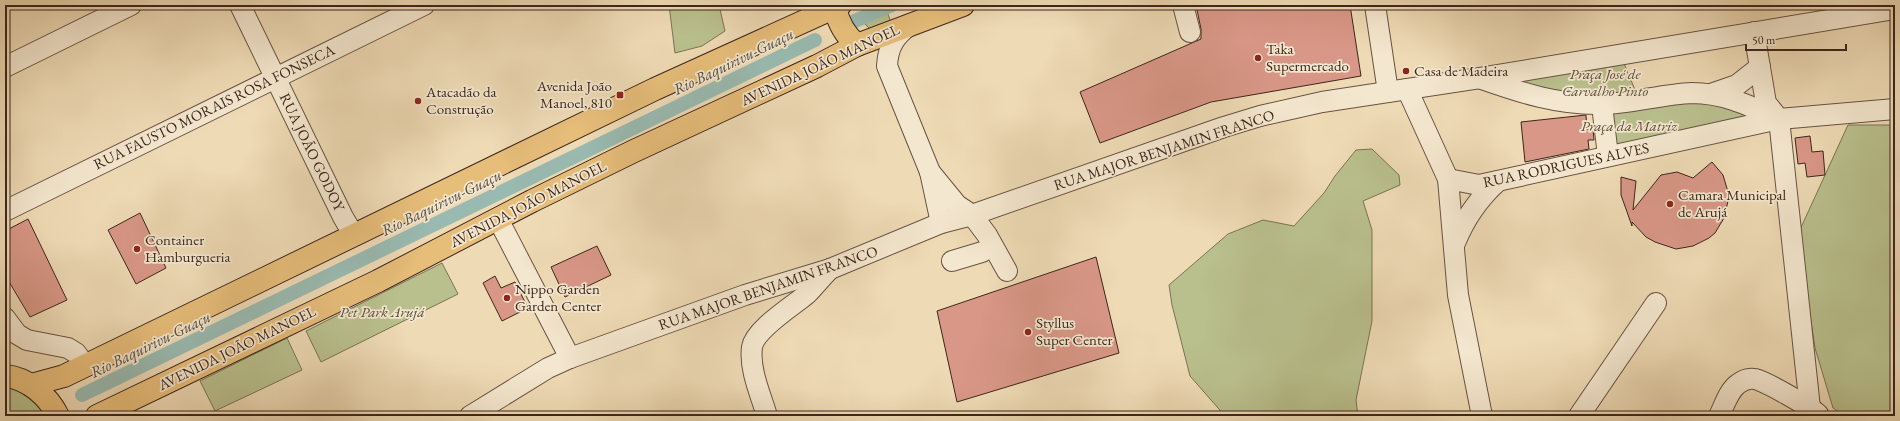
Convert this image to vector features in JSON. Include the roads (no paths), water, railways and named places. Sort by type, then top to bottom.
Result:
[{"type":"main road","name":"AVENIDA JOÃO MANOEL","points":[[97,416],[378,281],[498,219],[857,45],[914,14],[963,5]]},
{"type":"main road","points":[[16,377],[64,376],[354,234],[662,86],[837,6],[837,18],[844,31],[857,45]]},
{"type":"main road","points":[[16,377],[52,404],[58,416]]},
{"type":"street","points":[[5,67],[131,5]]},
{"type":"street","name":"RUA JOÃO GODOY","points":[[240,5],[343,217],[354,234]]},
{"type":"street","name":"RUA FAUSTO MORAIS ROSA FONSECA","points":[[5,211],[424,5]]},
{"type":"street","points":[[1183,5],[1190,32]]},
{"type":"street","points":[[1375,5],[1397,91],[1448,179],[1458,295],[1482,416]]},
{"type":"street","name":"RUA MAJOR BENJAMIN FRANCO","points":[[470,416],[548,368],[570,358],[745,295],[830,269],[941,223],[972,215],[1253,118],[1322,102],[1480,78],[1895,9]]},
{"type":"street","points":[[914,14],[888,50],[888,66],[930,172],[941,223]]},
{"type":"street","points":[[1754,32],[1766,102],[1779,119],[1816,412]]},
{"type":"street","points":[[857,45],[871,52],[888,66]]},
{"type":"street","points":[[1707,94],[1737,85],[1760,68]]},
{"type":"street","points":[[1480,78],[1534,97],[1568,102],[1602,104],[1691,93],[1707,94],[1737,100],[1779,119]]},
{"type":"street","points":[[1602,104],[1608,156]]},
{"type":"street","name":"RUA RODRIGUES ALVES","points":[[1448,179],[1479,185],[1779,119],[1895,109]]},
{"type":"street","points":[[930,172],[957,205],[972,215],[990,240],[1007,271]]},
{"type":"street","points":[[1454,246],[1471,210],[1481,197],[1498,181]]},
{"type":"street","points":[[498,219],[570,358]]},
{"type":"street","points":[[952,261],[982,252]]},
{"type":"street","points":[[767,416],[755,375],[752,346],[763,329],[808,293],[830,269]]},
{"type":"street","points":[[1579,416],[1656,303]]},
{"type":"street","points":[[5,318],[17,334],[27,340],[68,348],[76,353],[86,365]]},
{"type":"street","points":[[1719,416],[1735,386],[1739,382],[1750,379],[1761,381],[1816,412]]},
{"type":"waterway","name":"Rio Baquirivu-Guaçu","points":[[848,24],[892,5]]},
{"type":"waterway","name":"Rio Baquirivu-Guaçu","points":[[82,395],[815,40]]},
{"type":"place","name":"Taka Supermercado","points":[[1258,58]]},
{"type":"place","name":"Casa de Madeira","points":[[1406,71]]},
{"type":"place","name":"Avenida João Manoel, 810","points":[[620,95]]},
{"type":"place","name":"Atacadão da Construção","points":[[418,101]]},
{"type":"place","name":"Camara Municipal de Arujá","points":[[1670,204]]},
{"type":"place","name":"Container Hamburgueria","points":[[137,249]]},
{"type":"place","name":"Nippo Garden Garden Center","points":[[507,298]]},
{"type":"place","name":"Styllus Super Center","points":[[1028,332]]},
{"type":"park label","name":"Praça José de Carvalho Pinto","points":[[1605,82]]},
{"type":"park label","name":"Praça da Matriz","points":[[1629,126]]},
{"type":"park label","name":"Pet Park Arujá","points":[[382,312]]}]
